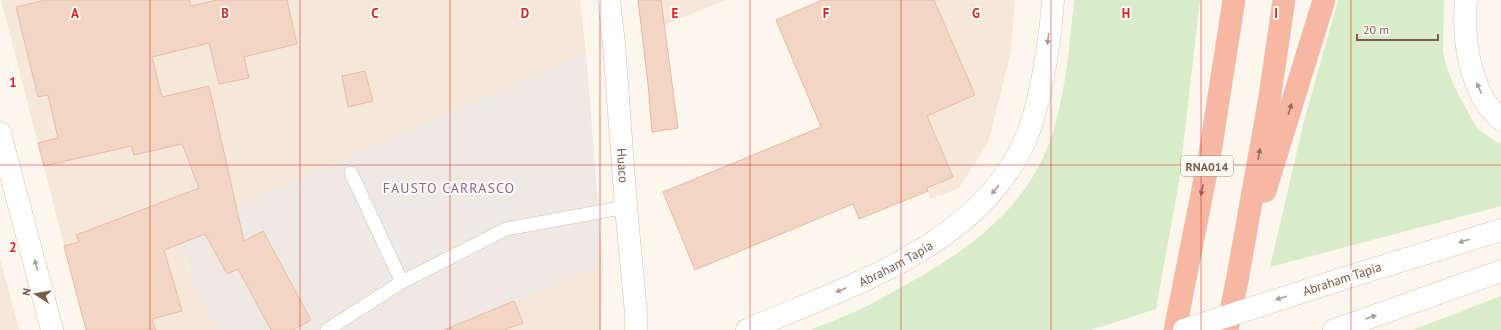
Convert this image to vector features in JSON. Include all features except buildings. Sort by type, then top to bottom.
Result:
[{"type":"highway","points":[[1210,153],[1220,0]]},
{"type":"highway","name":"RNA014","points":[[1175,330],[1210,153],[1234,0]]},
{"type":"highway","points":[[1227,330],[1269,102],[1284,0]]},
{"type":"highway","points":[[1237,280],[1324,0]]},
{"type":"street","name":"Huaco","points":[[609,0],[614,44],[626,207],[636,313],[636,330]]},
{"type":"street","name":"Abraham Tapia","points":[[747,330],[893,266],[951,231],[972,214],[989,197],[1004,178],[1016,157],[1028,134],[1035,113],[1044,71],[1052,0]]},
{"type":"street","points":[[1466,0],[1465,13],[1467,49],[1474,77],[1485,102],[1501,119]]},
{"type":"street","points":[[0,133],[52,330]]},
{"type":"street","name":"Abraham Tapia","points":[[1184,330],[1501,230]]},
{"type":"street","points":[[1334,330],[1501,271]]},
{"type":"lane","points":[[352,173],[402,282]]},
{"type":"lane","points":[[327,330],[402,282],[506,229],[626,207]]},
{"type":"shaded area","points":[[1,0],[580,0],[586,53],[237,206],[240,221],[178,245],[215,330],[86,330]]},
{"type":"shaded area","points":[[638,0],[726,0],[642,34]]},
{"type":"shaded area","points":[[848,0],[1015,0],[1011,51],[988,143],[959,188],[931,199]]},
{"type":"shaded area","points":[[586,53],[603,265],[475,317],[476,320],[450,330],[215,330],[178,244],[240,221],[237,206]]},
{"type":"shaded area","points":[[0,259],[18,325],[19,330],[0,330]]},
{"type":"shaded area","points":[[603,265],[601,330],[450,330],[476,320],[474,317]]},
{"type":"green space","points":[[1074,0],[1200,0],[1179,182],[1156,309],[1091,330],[810,330],[867,306],[951,258],[989,229],[1021,194],[1035,173],[1046,151],[1058,115],[1065,77]]},
{"type":"green space","points":[[1338,0],[1444,0],[1443,51],[1446,65],[1455,88],[1475,125],[1495,141],[1501,143],[1501,206],[1270,267],[1304,121]]},
{"type":"green space","points":[[1501,296],[1501,330],[1412,330]]},
{"type":"district","name":"FAUSTO CARRASCO","points":[[449,188]]}]
